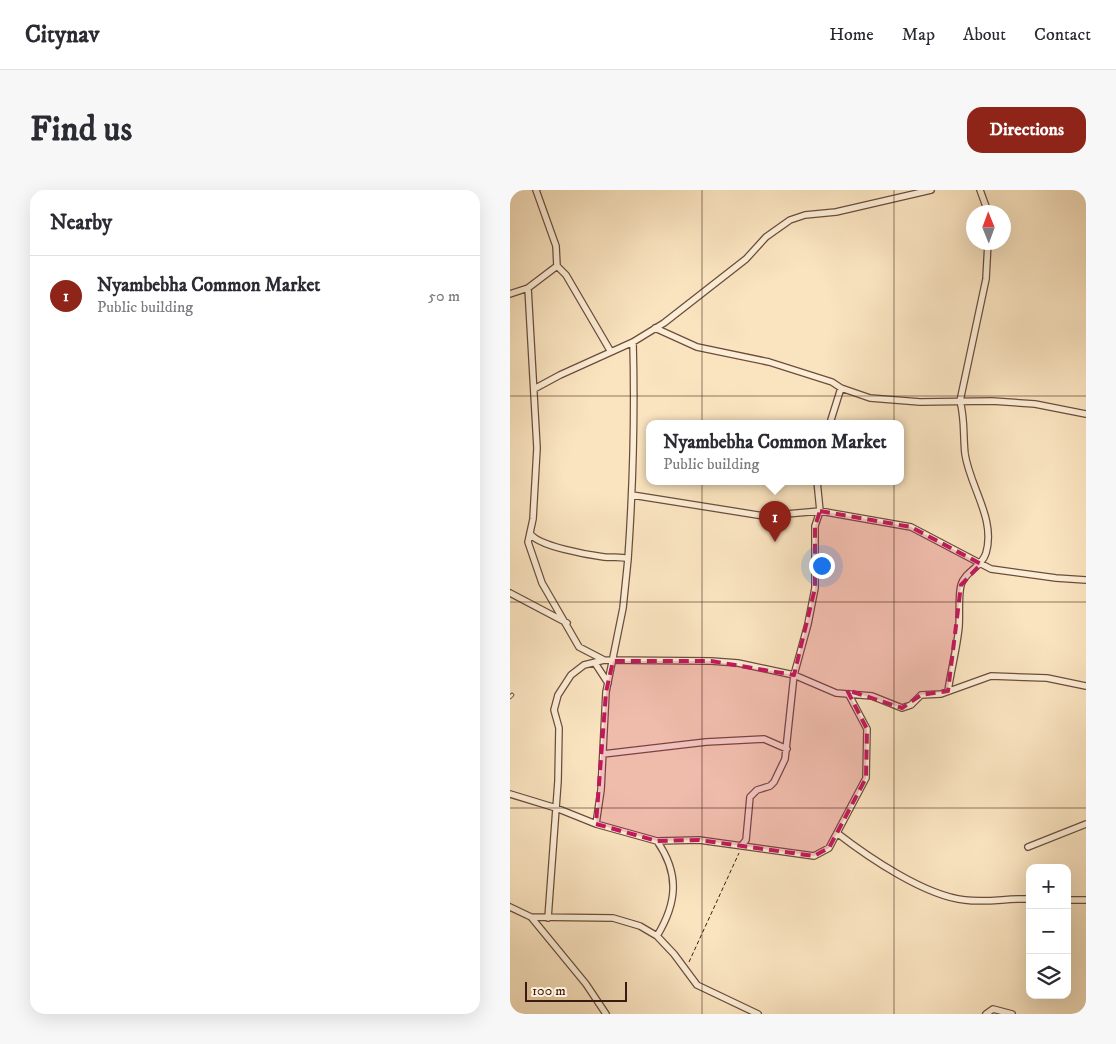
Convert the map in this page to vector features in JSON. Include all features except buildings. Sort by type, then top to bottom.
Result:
[{"type":"street","points":[[536,190],[556,246],[557,266],[566,275],[611,352]]},
{"type":"street","points":[[534,389],[633,342],[655,328],[746,259],[766,237],[790,220],[805,214],[836,212],[930,190]]},
{"type":"street","points":[[980,190],[985,205]]},
{"type":"street","points":[[948,691],[958,629],[961,585],[967,574],[980,564],[986,552],[987,523],[970,477],[965,454],[964,416],[960,402],[986,279],[988,250]]},
{"type":"street","points":[[510,294],[528,288],[557,266]]},
{"type":"street","points":[[528,288],[529,336],[537,448],[528,542],[542,583],[567,623],[579,647],[604,660],[613,661],[711,661],[738,663],[794,675],[836,693],[849,695],[859,693],[872,696],[902,708],[911,705],[921,695],[948,691],[991,676],[1047,678],[1086,686]]},
{"type":"street","points":[[655,328],[697,347],[769,362],[832,382],[841,388],[870,398],[920,402],[992,400],[1035,404],[1086,414]]},
{"type":"street","points":[[596,824],[608,682],[623,608],[628,559],[635,397],[633,342]]},
{"type":"street","points":[[831,420],[841,388]]},
{"type":"street","points":[[742,845],[747,832],[750,797],[757,790],[770,786],[774,782],[785,760],[794,675],[808,624],[815,588],[816,526],[820,511],[817,485]]},
{"type":"street","points":[[632,496],[764,516],[820,511],[911,527],[991,569],[1086,580]]},
{"type":"street","points":[[530,534],[538,542],[603,557],[628,559]]},
{"type":"street","points":[[510,593],[567,623]]},
{"type":"street","points":[[548,918],[556,808],[559,728],[554,710],[558,695],[571,675],[584,665],[604,660]]},
{"type":"street","points":[[595,663],[608,682]]},
{"type":"street","points":[[510,794],[556,808],[596,824],[657,841],[699,840],[814,856],[829,848],[866,778],[867,729],[849,695]]},
{"type":"street","points":[[603,754],[706,742],[764,739],[787,749]]},
{"type":"street","points":[[1028,847],[1086,824]]},
{"type":"street","points":[[837,833],[867,856],[949,897],[964,900],[996,901],[1026,899]]},
{"type":"street","points":[[657,841],[674,876],[670,910],[657,936]]},
{"type":"street","points":[[1071,900],[1086,900]]},
{"type":"street","points":[[510,907],[531,917],[613,918],[640,926],[657,936],[674,954],[697,984],[758,1014]]},
{"type":"street","points":[[531,917],[586,984],[606,1014]]},
{"type":"street","points":[[986,1014],[993,1009],[1012,1014]]},
{"type":"path","points":[[684,968],[690,960],[706,927],[715,901],[742,845]]},
{"type":"highlighted area","points":[[820,511],[911,527],[981,564],[961,585],[948,691],[921,695],[902,708],[847,690],[867,729],[866,778],[829,848],[814,856],[699,840],[657,841],[596,824],[606,692],[613,661],[711,661],[794,675],[815,588],[815,526]]},
{"type":"place","name":"Nyambebha Common Market","points":[[775,542]]}]
